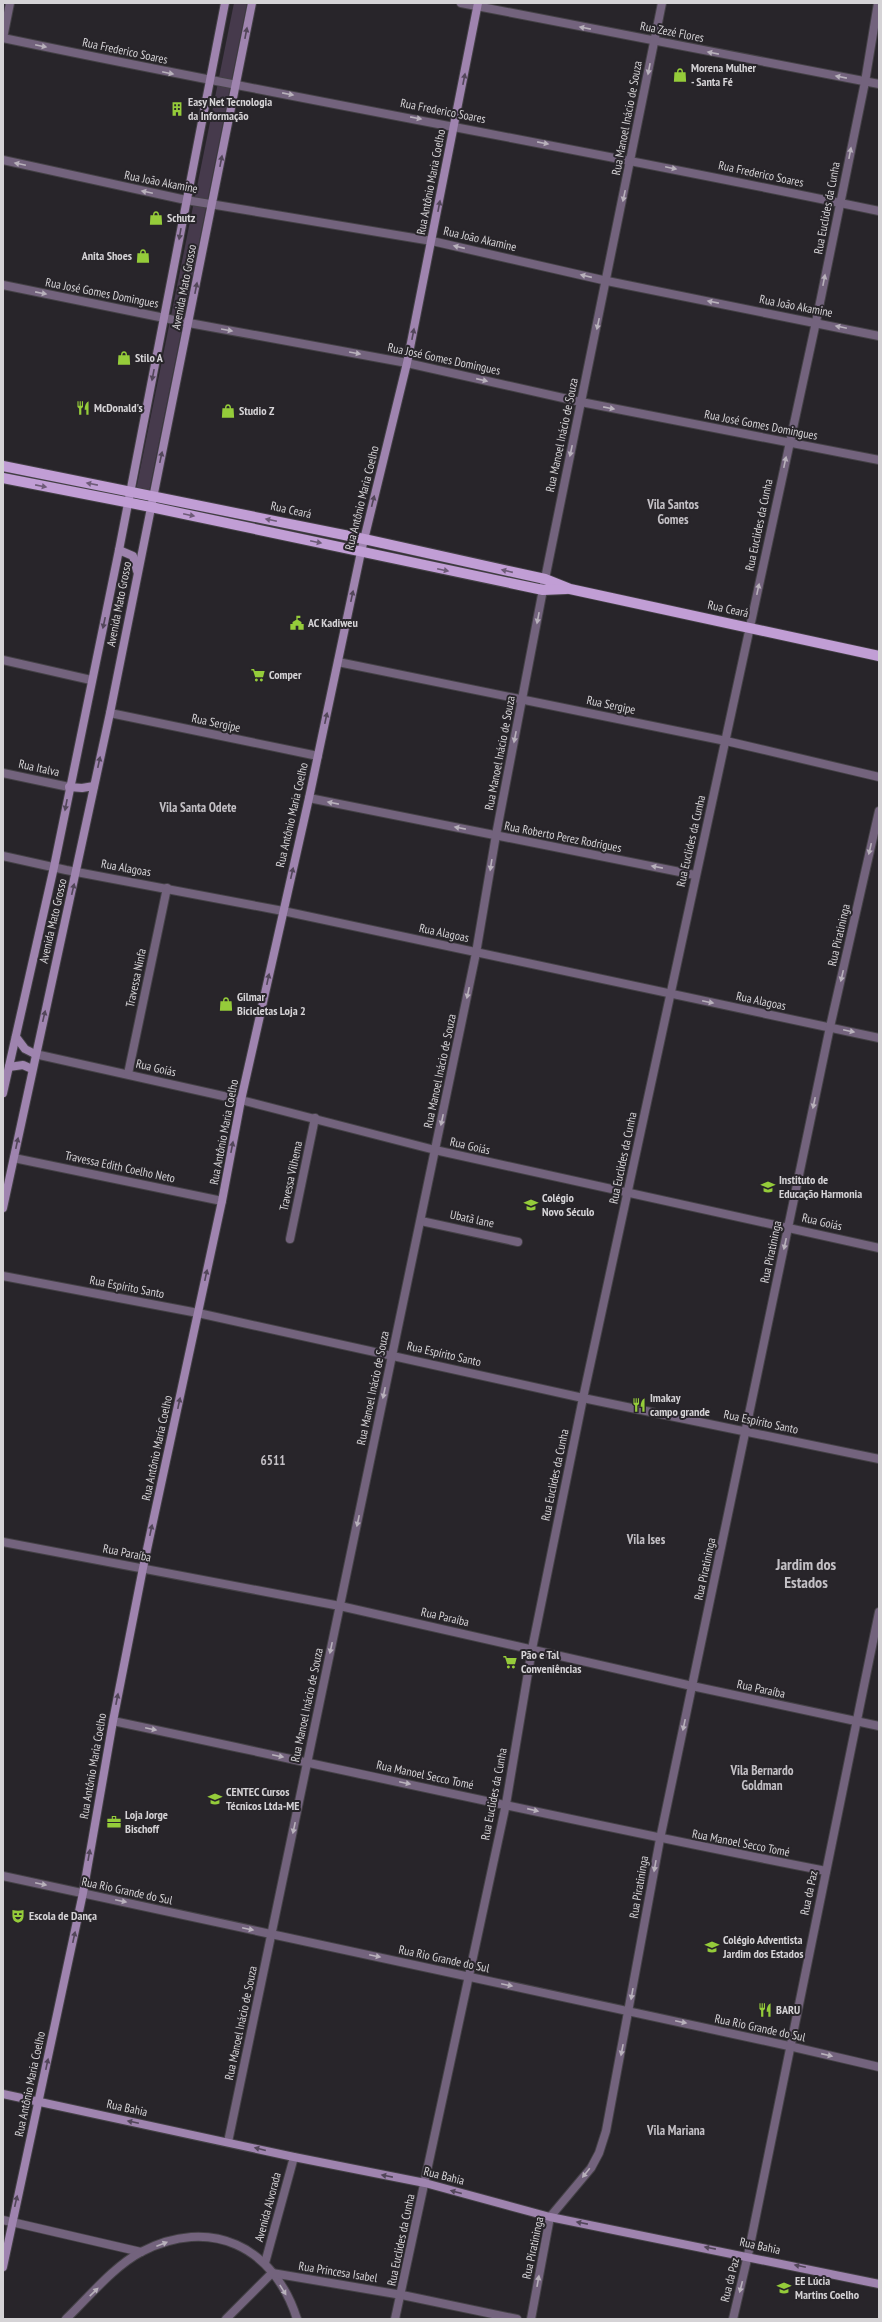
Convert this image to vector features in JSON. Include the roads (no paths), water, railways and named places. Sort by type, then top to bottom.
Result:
[{"type":"main road","name":"Rua Ceará","points":[[3,466],[153,495],[364,539],[545,579],[570,589],[879,656]]},
{"type":"main road","name":"Rua Ceará","points":[[3,478],[128,502],[543,590],[570,589]]},
{"type":"street","points":[[3,38],[10,3]]},
{"type":"street","name":"Avenida Mato Grosso","points":[[3,1093],[5,1078],[16,1037],[54,867],[69,787],[119,550],[186,200],[226,3]]},
{"type":"street","name":"Avenida Mato Grosso","points":[[3,1208],[35,1054],[110,713],[252,3]]},
{"type":"street","name":"Rua Zezé Flores","points":[[461,3],[879,84]]},
{"type":"street","name":"Rua Manoel Inácio de Souza","points":[[228,2142],[476,953],[496,835],[545,579],[632,160],[662,3]]},
{"type":"street","name":"Rua Euclides da Cunha","points":[[395,2319],[402,2295],[506,1804],[532,1649],[583,1398],[695,875],[726,741],[816,322],[865,82],[878,3]]},
{"type":"street","name":"Rua Antônio Maria Coelho","points":[[3,2267],[83,1893],[113,1721],[143,1568],[222,1201],[242,1100],[309,798],[361,552],[408,363],[455,126],[477,5]]},
{"type":"street","name":"Rua Frederico Soares","points":[[3,38],[210,82],[236,85],[632,160],[879,211]]},
{"type":"street","name":"Rua João Akamine","points":[[3,160],[186,200],[432,241],[606,281],[816,322],[879,336]]},
{"type":"street","name":"Rua José Gomes Domingues","points":[[3,285],[189,323],[408,363],[581,402],[879,460]]},
{"type":"street","points":[[119,550],[133,556],[138,574]]},
{"type":"street","points":[[3,660],[91,680]]},
{"type":"street","name":"Rua Sergipe","points":[[338,662],[726,741],[879,777]]},
{"type":"street","name":"Rua Sergipe","points":[[110,713],[318,756]]},
{"type":"street","name":"Rua Italva","points":[[3,773],[69,787]]},
{"type":"street","points":[[69,787],[82,788],[94,786]]},
{"type":"street","name":"Rua Roberto Perez Rodrigues","points":[[309,798],[695,875]]},
{"type":"street","name":"Rua Piratininga","points":[[531,2319],[550,2217],[590,2168],[599,2154],[606,2131],[660,1839],[747,1431],[830,1027],[879,811]]},
{"type":"street","name":"Rua Alagoas","points":[[3,856],[167,888],[204,897],[283,911],[879,1038]]},
{"type":"street","name":"Travessa Ninfa","points":[[128,1074],[167,888]]},
{"type":"street","points":[[16,1037],[25,1049],[35,1054]]},
{"type":"street","name":"Rua Goiás","points":[[35,1054],[242,1100],[435,1150],[879,1248]]},
{"type":"street","points":[[9,1067],[23,1065],[32,1069]]},
{"type":"street","name":"Travessa Vilhema","points":[[290,1239],[315,1118]]},
{"type":"street","name":"Travessa Edith Coelho Neto","points":[[14,1158],[222,1201]]},
{"type":"street","name":"Ubatã lane","points":[[421,1220],[518,1242]]},
{"type":"street","name":"Rua Espírito Santo","points":[[3,1276],[198,1313],[583,1398],[879,1459]]},
{"type":"street","name":"Rua Paraíba","points":[[3,1542],[340,1606],[692,1686],[879,1726]]},
{"type":"street","name":"Rua da Paz","points":[[733,2319],[748,2255],[789,2046],[879,1612]]},
{"type":"street","name":"Rua Manoel Secco Tomé","points":[[113,1721],[506,1804],[660,1839],[826,1871]]},
{"type":"street","name":"Rua Rio Grande do Sul","points":[[3,1876],[629,2011],[879,2067]]},
{"type":"street","name":"Rua Bahia","points":[[3,2094],[294,2157],[425,2183],[550,2217],[748,2255],[879,2284]]},
{"type":"street","name":"Avenida Alvorada","points":[[265,2263],[294,2157]]},
{"type":"street","points":[[3,2220],[141,2252]]},
{"type":"street","points":[[66,2319],[127,2261],[141,2252],[174,2239],[213,2238],[232,2242],[248,2249],[265,2263],[287,2296],[297,2319]]},
{"type":"street","points":[[226,2319],[272,2273]]},
{"type":"street","name":"Rua Princesa Isabel","points":[[272,2273],[402,2295],[517,2319]]},
{"type":"place","name":"Morena Mulher - Santa Fé","points":[[680,75]]},
{"type":"place","name":"Easy Net Tecnologia da Informação","points":[[177,109]]},
{"type":"place","name":"Schutz","points":[[156,218]]},
{"type":"place","name":"Anita Shoes","points":[[143,256]]},
{"type":"place","name":"Stilo A","points":[[124,358]]},
{"type":"place","name":"McDonald's","points":[[83,408]]},
{"type":"place","name":"Studio Z","points":[[228,411]]},
{"type":"place","name":"AC Kadiweu","points":[[297,623]]},
{"type":"place","name":"Comper","points":[[258,675]]},
{"type":"place","name":"Gilmar Bicicletas Loja 2","points":[[226,1004]]},
{"type":"place","name":"Instituto de Educação Harmonia","points":[[768,1187]]},
{"type":"place","name":"Colégio Novo Século","points":[[531,1205]]},
{"type":"place","name":"Imakay campo grande","points":[[639,1405]]},
{"type":"place","name":"Pão e Tal Conveniências","points":[[510,1662]]},
{"type":"place","name":"CENTEC Cursos Técnicos Ltda-ME","points":[[215,1799]]},
{"type":"place","name":"Loja Jorge Bischoff","points":[[114,1822]]},
{"type":"place","name":"Escola de Dança","points":[[18,1916]]},
{"type":"place","name":"Colégio Adventista Jardim dos Estados","points":[[712,1947]]},
{"type":"place","name":"BARU","points":[[765,2010]]},
{"type":"place","name":"EE Lúcia Martins Coelho","points":[[784,2288]]},
{"type":"district","name":"Vila Santos Gomes","points":[[673,512]]},
{"type":"district","name":"Vila Santa Odete","points":[[198,807]]},
{"type":"district","name":"6511","points":[[273,1460]]},
{"type":"district","name":"Vila Ises","points":[[646,1539]]},
{"type":"district","name":"Jardim dos Estados","points":[[806,1573]]},
{"type":"district","name":"Vila Bernardo Goldman","points":[[762,1778]]},
{"type":"district","name":"Vila Mariana","points":[[676,2130]]}]
